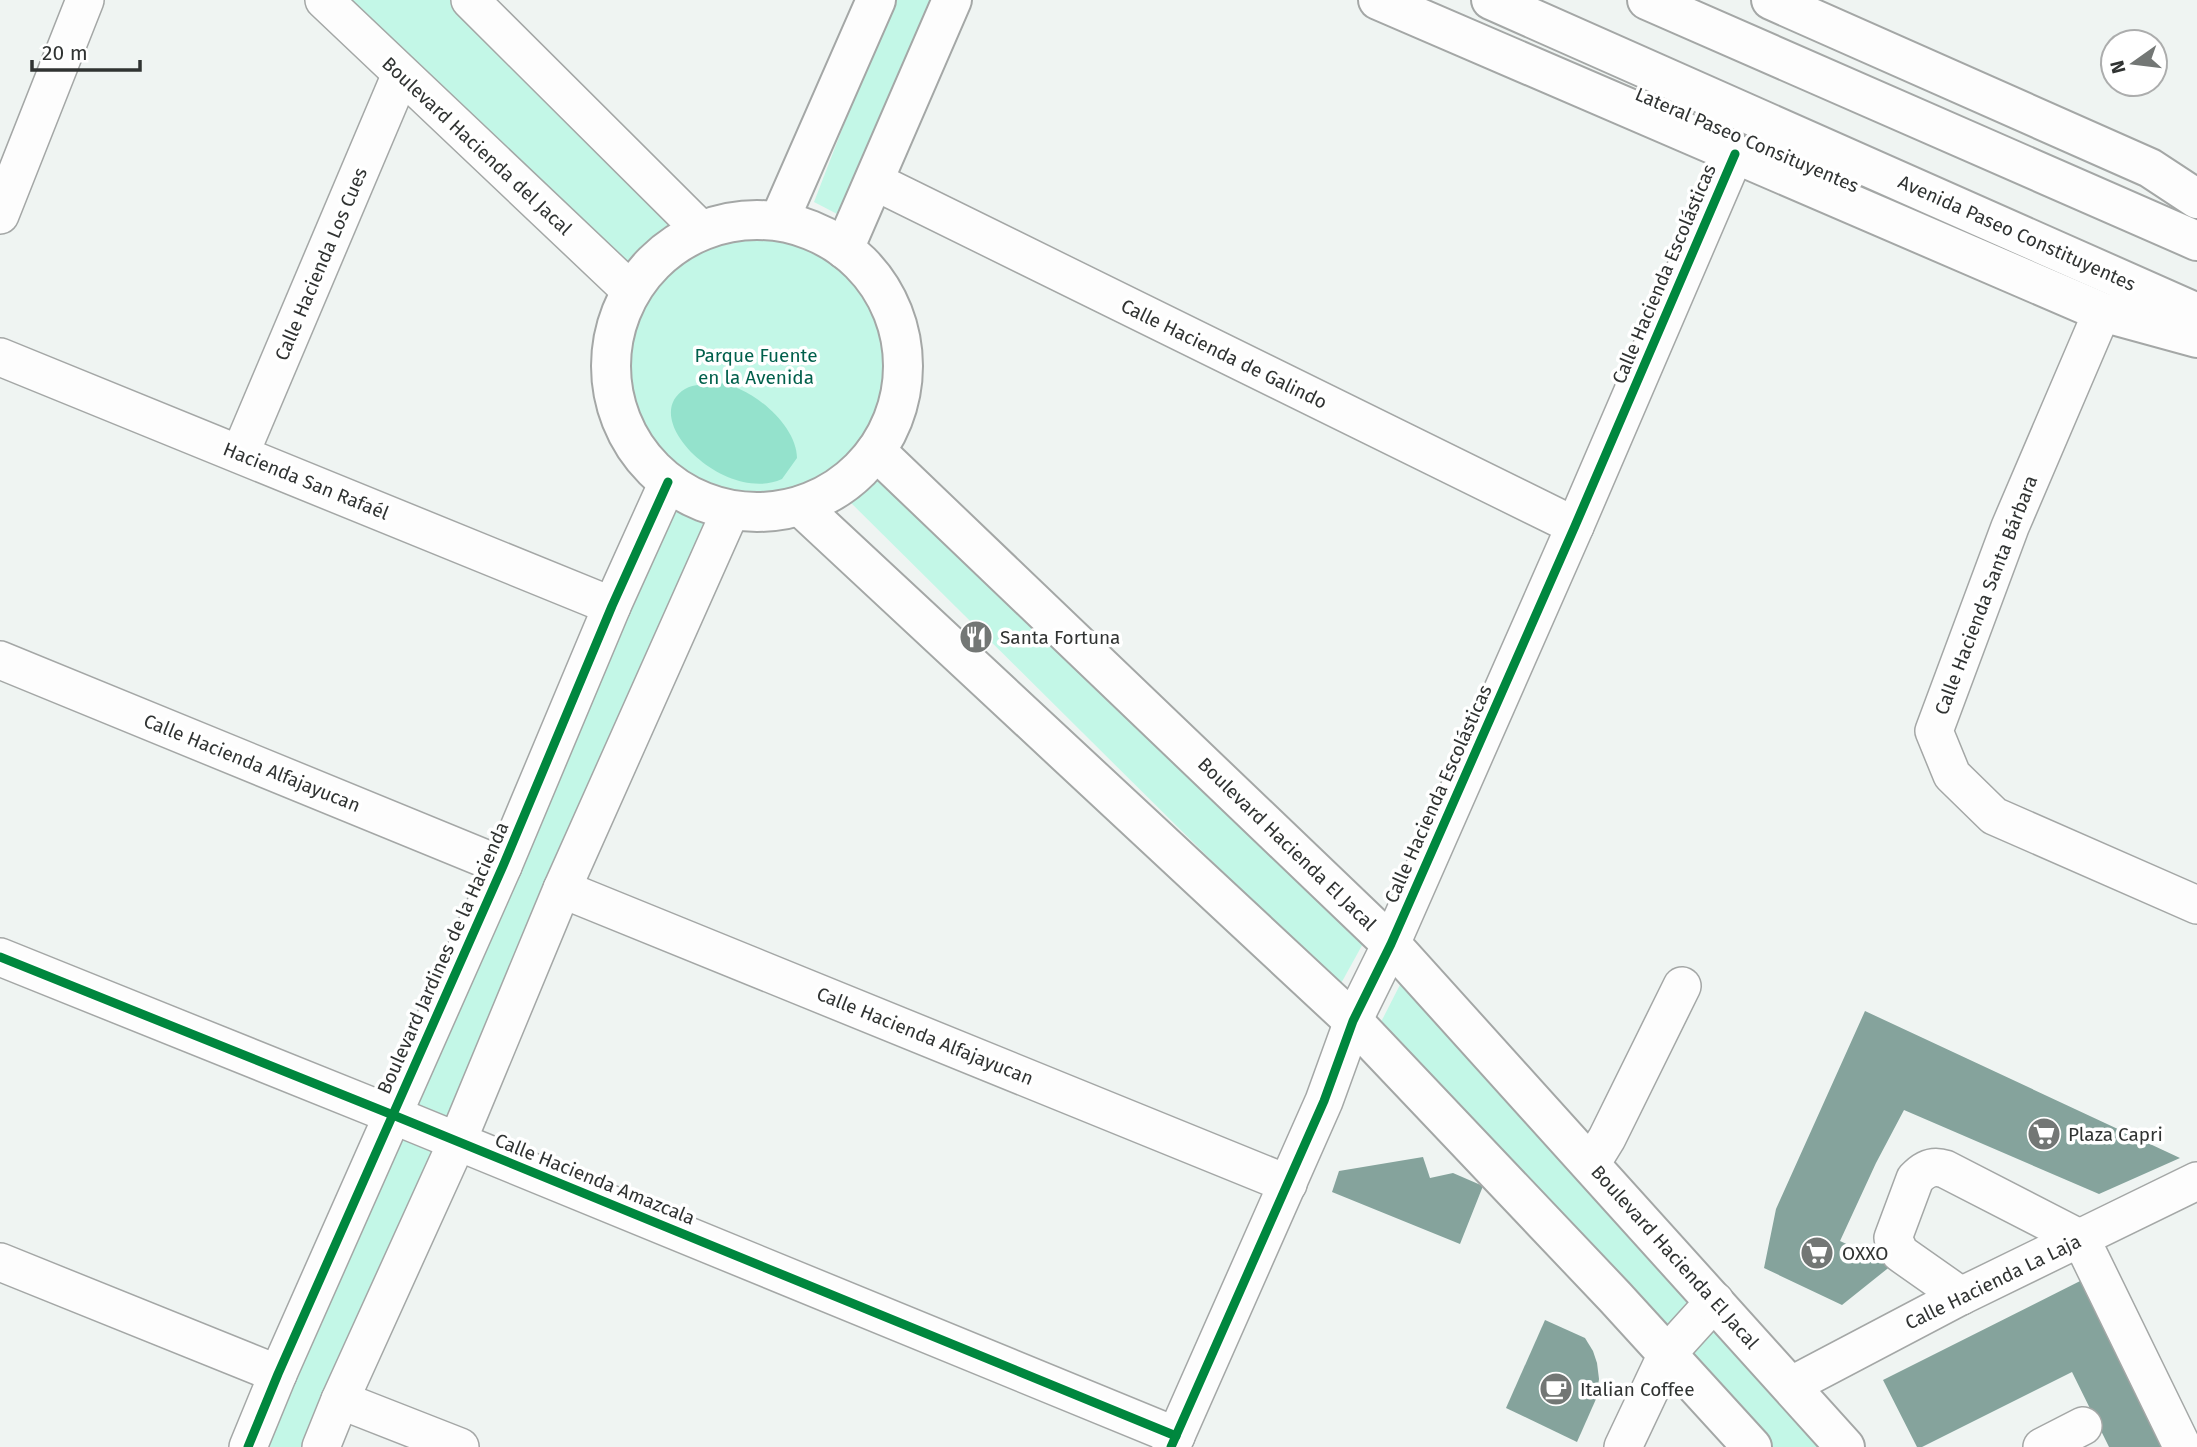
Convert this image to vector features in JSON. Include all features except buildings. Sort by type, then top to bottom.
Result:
[{"type":"main road","points":[[779,221],[876,0]]},
{"type":"main road","points":[[844,249],[952,0]]},
{"type":"main road","name":"Lateral Paseo Consituyentes","points":[[1378,0],[2102,312],[2197,338]]},
{"type":"main road","name":"Avenida Paseo Constituyentes","points":[[1491,0],[2197,313]]},
{"type":"main road","points":[[1647,0],[2197,241]]},
{"type":"main road","points":[[1771,0],[2150,167],[2197,199]]},
{"type":"main road","points":[[739,220],[779,221],[809,229],[844,249],[868,272],[886,298],[901,349],[902,370],[897,402],[876,451],[842,484],[800,506],[775,511],[731,510],[698,500],[668,482],[646,461],[620,417],[612,388],[613,338],[618,318],[631,291],[648,268],[684,239],[701,230],[739,220]]},
{"type":"main road","name":"Boulevard Hacienda El Jacal","points":[[876,451],[1391,944],[1845,1447]]},
{"type":"main road","points":[[800,506],[1353,1021],[1615,1297],[1752,1447]]},
{"type":"street","points":[[0,215],[85,0]]},
{"type":"street","name":"Boulevard Hacienda del Jacal","points":[[324,0],[631,291]]},
{"type":"street","points":[[470,0],[701,230]]},
{"type":"street","name":"Calle Hacienda Los Cues","points":[[240,454],[401,74]]},
{"type":"street","name":"Calle Hacienda Escolásticas","points":[[1173,1441],[1324,1101],[1353,1021],[1391,944],[1735,154]]},
{"type":"street","name":"Calle Hacienda de Galindo","points":[[874,181],[1575,526]]},
{"type":"street","name":"Calle Hacienda Santa Bárbara","points":[[2102,312],[2010,527],[1934,731],[1952,775],[1994,816],[2197,905]]},
{"type":"street","name":"Hacienda San Rafaél","points":[[0,357],[612,606]]},
{"type":"street","name":"Boulevard Jardines de la Hacienda","points":[[248,1447],[668,482]]},
{"type":"street","points":[[321,1447],[457,1142],[562,889],[731,510]]},
{"type":"street","name":"Calle Hacienda Alfajayucan","points":[[0,660],[503,866]]},
{"type":"street","name":"Calle Hacienda Alfajayucan","points":[[562,889],[1288,1184]]},
{"type":"street","name":"Calle Hacienda Amazcala","points":[[0,957],[393,1115],[1173,1441]]},
{"type":"street","points":[[1591,1164],[1607,1138],[1682,986]]},
{"type":"street","points":[[1961,1296],[1899,1253],[1893,1243],[1915,1178],[1930,1168],[1945,1169],[2081,1239],[2181,1444]]},
{"type":"street","name":"Calle Hacienda La Laja","points":[[1790,1386],[1961,1296],[2197,1181]]},
{"type":"street","points":[[0,1262],[278,1374]]},
{"type":"street","points":[[1623,1447],[1667,1354],[1715,1301]]},
{"type":"street","points":[[340,1400],[460,1447]]},
{"type":"street","points":[[2042,1447],[2083,1426]]},
{"type":"green space","points":[[340,0],[453,0],[686,227],[624,273]]},
{"type":"green space","points":[[892,0],[932,0],[843,217],[814,202]]},
{"type":"green space","name":"Parque Fuente en la Avenida","points":[[756,220],[784,223],[812,231],[837,244],[859,262],[877,284],[890,309],[898,337],[901,365],[898,393],[890,421],[877,446],[859,468],[837,486],[812,499],[784,507],[756,510],[728,507],[700,499],[675,486],[653,468],[635,446],[622,421],[614,393],[611,365],[614,337],[622,309],[635,284],[653,262],[675,244],[700,231],[728,223]]},
{"type":"green space","points":[[876,466],[1365,940],[1339,987],[841,493]]},
{"type":"green space","points":[[668,493],[718,512],[317,1447],[263,1447]]},
{"type":"green space","points":[[1406,973],[1698,1301],[1665,1336],[1381,1022]]},
{"type":"green space","points":[[1716,1318],[1832,1447],[1769,1447],[1685,1354]]},
{"type":"shaded area","points":[[717,383],[743,390],[756,398],[769,408],[789,432],[797,458],[782,479],[760,484],[736,480],[714,470],[694,455],[679,438],[672,419],[673,403],[689,387]]},
{"type":"cycle path","points":[[1171,1447],[1324,1101],[1353,1021],[1391,944],[1735,154]]},
{"type":"cycle path","points":[[248,1447],[668,482]]},
{"type":"cycle path","points":[[0,957],[1176,1436]]},
{"type":"place","name":"Santa Fortuna","points":[[976,637]]},
{"type":"place","name":"Plaza Capri","points":[[2044,1134]]},
{"type":"place","name":"OXXO","points":[[1817,1253]]},
{"type":"place","name":"Italian Coffee","points":[[1556,1389]]}]
